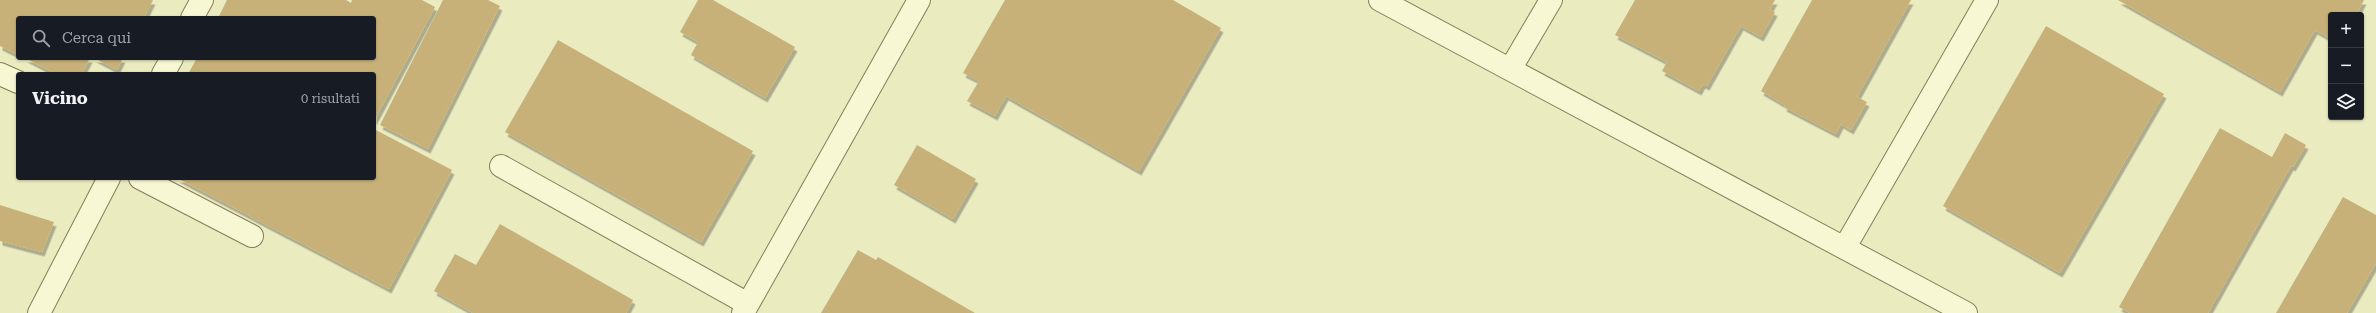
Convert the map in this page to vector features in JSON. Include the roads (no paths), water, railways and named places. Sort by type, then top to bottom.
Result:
[{"type":"street","points":[[193,16],[202,0]]},
{"type":"street","points":[[501,166],[745,308],[920,0]]},
{"type":"street","points":[[1380,0],[1510,68],[1966,313]]},
{"type":"street","points":[[1510,68],[1551,0]]},
{"type":"street","points":[[1845,247],[1987,0]]},
{"type":"street","points":[[164,72],[171,60]]},
{"type":"street","points":[[0,74],[16,81]]},
{"type":"street","points":[[39,313],[108,180]]},
{"type":"street","points":[[144,180],[252,236]]}]
